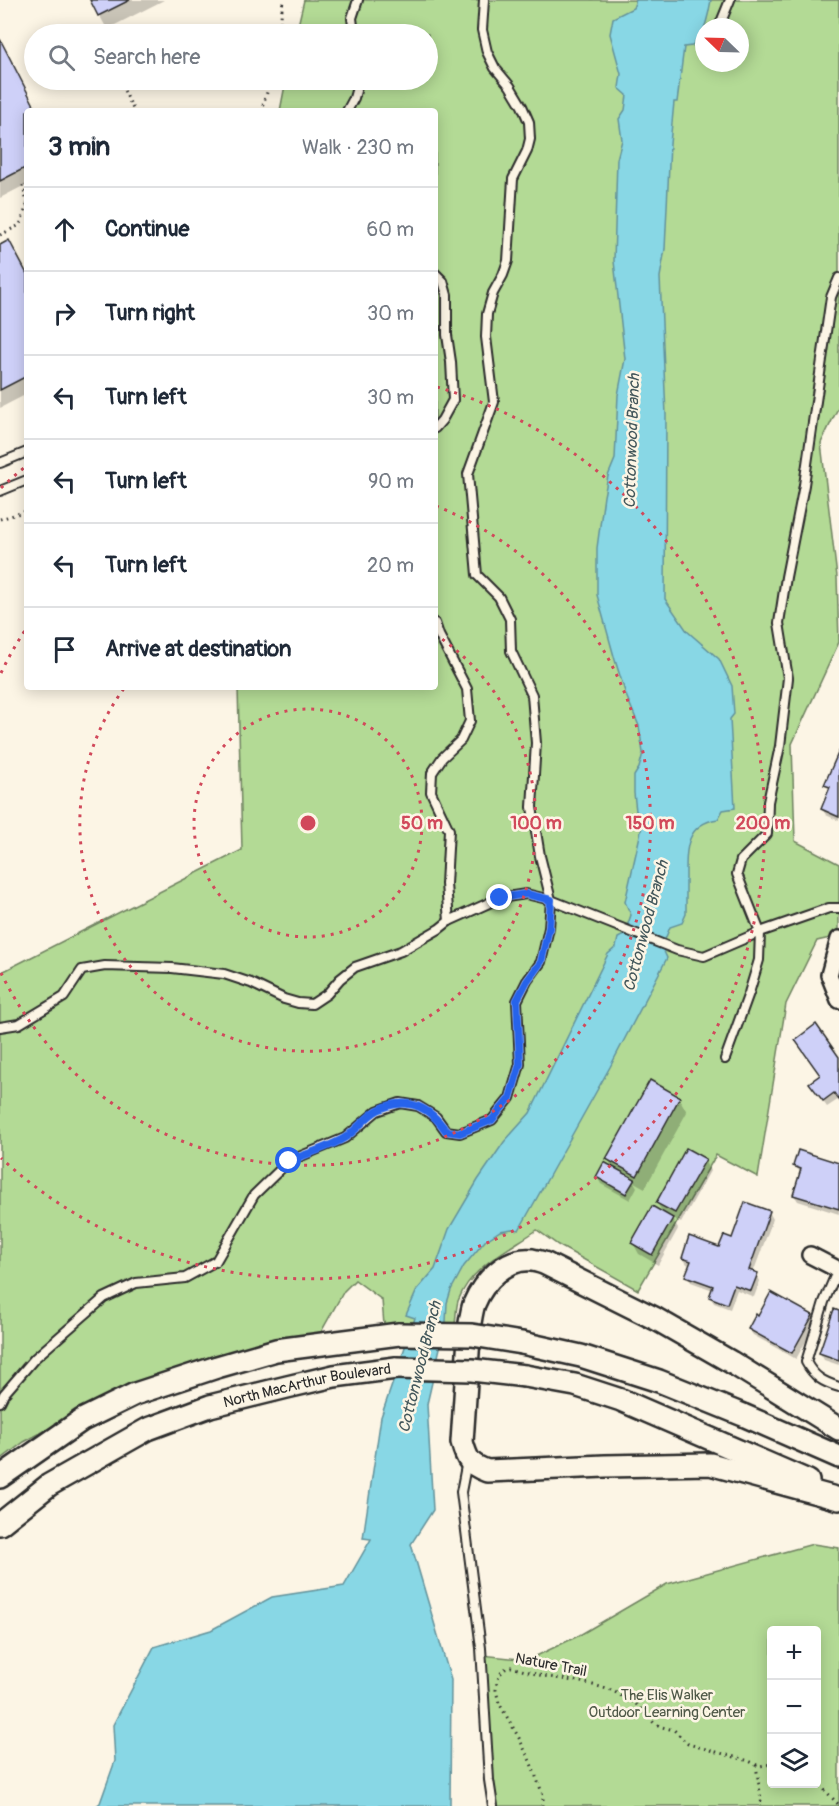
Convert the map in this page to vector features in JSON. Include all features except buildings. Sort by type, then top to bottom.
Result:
[{"type":"main road","points":[[839,1429],[656,1319],[546,1264],[532,1260],[519,1260],[508,1264],[482,1289],[474,1305],[470,1323],[462,1442],[467,1459],[476,1466],[487,1471],[710,1464],[839,1499]]},
{"type":"main road","points":[[0,1477],[82,1419],[135,1394],[276,1350],[399,1334],[472,1335],[581,1356],[659,1381],[839,1457]]},
{"type":"main road","name":"North MacArthur Boulevard","points":[[0,1524],[49,1485],[148,1429],[210,1406],[287,1387],[396,1368],[472,1370],[575,1385],[621,1400],[839,1494]]},
{"type":"street","points":[[839,939],[829,975],[839,1000]]},
{"type":"street","points":[[810,1255],[838,1269]]},
{"type":"lane","points":[[353,24],[352,18],[358,0]]},
{"type":"lane","points":[[0,1402],[4,1394],[35,1358],[104,1298],[136,1283],[185,1278],[216,1261],[254,1195],[289,1161],[345,1138],[377,1111],[400,1103],[418,1106],[436,1117],[446,1131],[460,1133],[492,1120],[510,1098],[520,1064],[517,1000],[541,962],[549,928],[551,900],[540,856],[532,807],[536,743],[532,695],[511,651],[510,619],[499,597],[477,575],[468,474],[494,402],[486,337],[487,314],[493,293],[508,261],[513,179],[530,139],[529,122],[522,106],[510,86],[495,68],[487,51],[482,30],[484,0]]},
{"type":"lane","points":[[723,18],[730,0]]},
{"type":"lane","points":[[348,108],[355,90]]},
{"type":"lane","points":[[438,276],[443,281],[447,295],[447,335],[453,400],[438,425]]},
{"type":"lane","points":[[725,1059],[759,960],[760,932],[736,874],[741,860],[767,834],[768,802],[780,746],[788,678],[779,623],[804,485],[831,297],[839,278]]},
{"type":"lane","points":[[0,463],[24,453]]},
{"type":"lane","points":[[0,491],[24,481]]},
{"type":"lane","points":[[438,632],[467,689],[470,721],[461,740],[442,758],[432,773],[431,792],[449,830],[446,884],[448,921]]},
{"type":"lane","points":[[0,1027],[19,1024],[64,997],[82,970],[105,966],[172,968],[224,974],[251,983],[284,999],[312,1004],[327,994],[355,967],[401,951],[448,921],[500,898],[526,894],[551,900],[677,950],[704,956],[760,932],[829,908],[839,908]]},
{"type":"lane","points":[[838,1269],[824,1302],[806,1362],[812,1372],[824,1383],[839,1387]]},
{"type":"lane","points":[[467,1459],[460,1492],[481,1648],[492,1806]]},
{"type":"path","points":[[280,24],[283,0]]},
{"type":"path","points":[[124,90],[133,108]]},
{"type":"path","points":[[262,108],[268,90]]},
{"type":"path","points":[[23,185],[24,190]]},
{"type":"path","points":[[0,235],[20,225],[24,213]]},
{"type":"path","points":[[0,519],[24,512]]},
{"type":"path","name":"Nature Trail","points":[[543,1806],[543,1795],[530,1761],[499,1703],[496,1690],[500,1674],[511,1667],[611,1690],[636,1704],[654,1723],[674,1730],[688,1744],[749,1761],[759,1766],[767,1765]]},
{"type":"path","points":[[756,1765],[762,1806]]},
{"type":"path","points":[[821,1786],[839,1805]]},
{"type":"green space","points":[[304,0],[839,0],[839,406],[821,443],[837,577],[839,642],[792,744],[795,841],[839,864],[839,936],[817,941],[786,1004],[758,1177],[716,1155],[638,1290],[558,1245],[537,1230],[481,1268],[472,1278],[458,1301],[455,1324],[384,1325],[382,1300],[355,1280],[344,1291],[321,1332],[258,1343],[128,1386],[24,1442],[0,1460],[0,973],[242,850],[238,690],[438,690],[438,108],[281,108],[284,90],[438,90],[438,24],[298,24]]},
{"type":"green space","name":"The Elis Walker Outdoor Learning Center","points":[[813,1544],[839,1548],[839,1806],[493,1806],[482,1655],[528,1660],[578,1636],[667,1584]]},
{"type":"water","name":"Cottonwood Branch","points":[[636,0],[711,0],[707,18],[695,18],[695,41],[692,46],[684,47],[677,102],[674,102],[670,144],[665,249],[660,277],[666,415],[665,599],[687,631],[719,659],[732,686],[734,714],[730,719],[735,808],[723,810],[718,819],[700,826],[690,839],[686,856],[686,914],[682,923],[670,927],[662,947],[667,958],[610,1067],[519,1230],[500,1231],[485,1241],[464,1266],[447,1303],[446,1322],[427,1404],[433,1510],[411,1544],[451,1680],[450,1806],[96,1806],[100,1803],[115,1761],[113,1725],[154,1647],[211,1630],[272,1597],[344,1586],[371,1539],[363,1538],[381,1417],[415,1318],[406,1315],[417,1290],[435,1269],[449,1229],[478,1180],[504,1142],[530,1113],[608,954],[616,947],[618,938],[624,935],[631,915],[625,902],[643,822],[642,816],[636,811],[634,776],[643,753],[639,726],[626,695],[597,595],[597,548],[608,476],[615,459],[618,395],[625,359],[614,261],[617,159],[622,140],[619,119],[625,110],[627,95],[619,88],[621,74],[610,34],[613,18],[633,8]]},
{"type":"route","points":[[289,1161],[345,1138],[377,1111],[400,1103],[418,1106],[436,1117],[446,1131],[460,1133],[492,1120],[510,1098],[520,1064],[517,1000],[541,962],[549,928],[551,900],[526,894],[500,898]]}]
